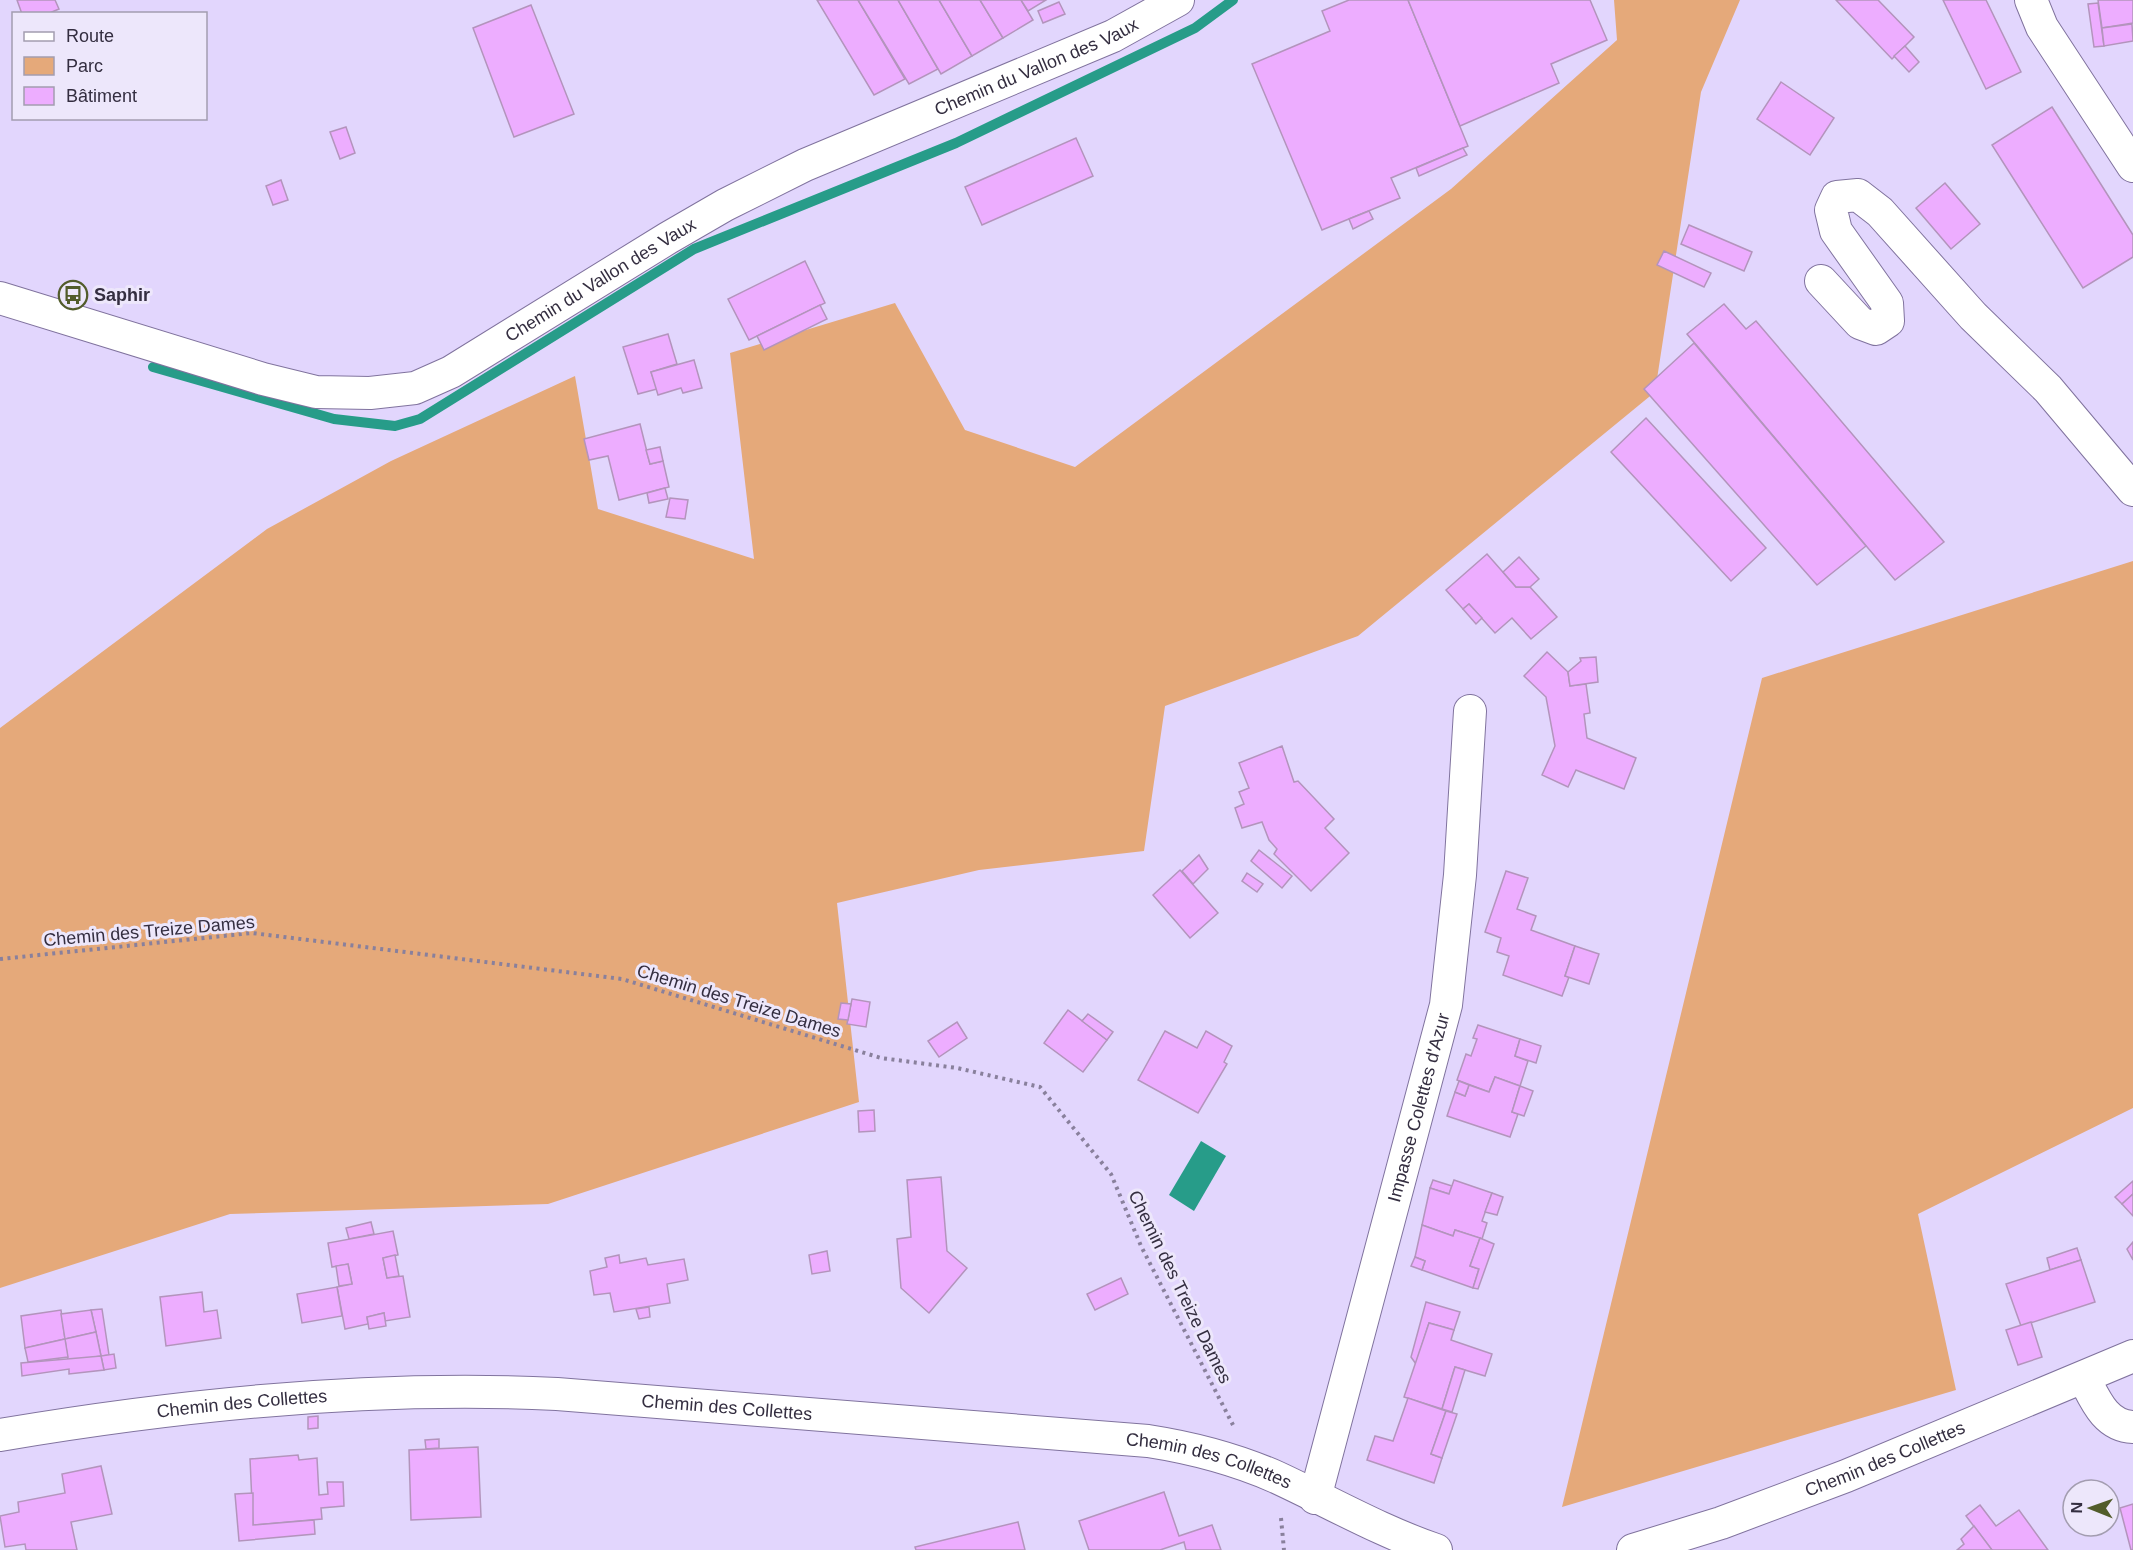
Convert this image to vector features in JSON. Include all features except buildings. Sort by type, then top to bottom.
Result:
[{"type":"street","name":"Chemin du Vallon des Vaux","points":[[0,298],[263,379],[316,392],[370,393],[415,388],[451,372],[725,206],[805,165],[1113,36],[1178,0]]},
{"type":"street","points":[[2031,0],[2042,27],[2133,166]]},
{"type":"street","points":[[1821,281],[1860,323],[1876,329],[1888,321],[1887,303],[1836,231],[1831,210],[1837,197],[1858,195],[1880,212],[1972,316],[2048,389],[2133,490]]},
{"type":"street","name":"Impasse Colettes d'Azur","points":[[1315,1498],[1446,1005],[1460,875],[1470,711]]},
{"type":"street","name":"Chemin des Collettes","points":[[1633,1550],[1721,1523],[1846,1476],[2133,1356]]},
{"type":"street","points":[[2084,1378],[2106,1417],[2123,1426],[2133,1426]]},
{"type":"street","name":"Chemin des Collettes","points":[[0,1435],[115,1415],[279,1400],[478,1390],[557,1394],[1148,1441],[1196,1449],[1241,1464],[1277,1478],[1397,1536],[1436,1550]]},
{"type":"path","name":"Chemin des Treize Dames","points":[[0,959],[252,933],[622,979],[881,1058],[957,1068],[1040,1087],[1111,1174],[1141,1246],[1233,1424],[1241,1464]]},
{"type":"green space","points":[[1614,0],[1740,0],[1701,92],[1655,392],[1358,636],[1165,706],[1144,851],[979,870],[837,903],[859,1102],[548,1204],[230,1214],[0,1288],[0,728],[267,529],[391,461],[575,376],[598,509],[754,559],[730,353],[895,303],[965,430],[1075,467],[1451,189],[1617,40]]},
{"type":"green space","points":[[2133,561],[2133,1108],[1918,1214],[1956,1390],[1562,1507],[1762,678]]},
{"type":"shaded area","points":[[1201,1141],[1226,1156],[1194,1211],[1169,1195]]},
{"type":"waterway","points":[[153,367],[334,419],[395,426],[420,419],[694,249],[956,143],[1195,28],[1233,0]]},
{"type":"place","name":"Saphir","points":[[73,295]]}]
